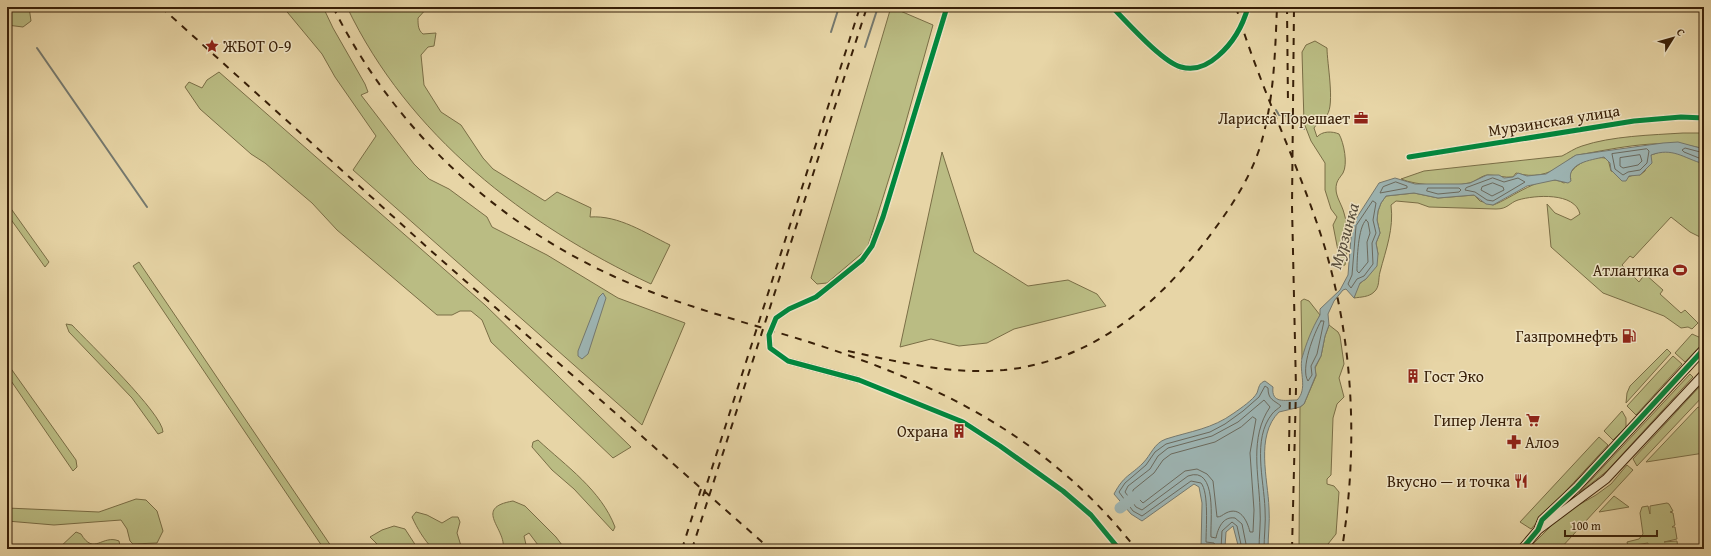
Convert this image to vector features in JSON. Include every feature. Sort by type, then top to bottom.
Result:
[{"type":"street","points":[[947,7],[883,217],[872,246],[862,260],[828,289],[808,301],[789,309],[776,318],[769,335],[770,348],[788,361],[859,380],[951,416],[971,426],[1063,491],[1091,515],[1120,549]]},
{"type":"street","points":[[1112,7],[1166,58],[1180,67],[1191,69],[1204,65],[1221,54],[1240,28],[1248,7]]},
{"type":"street","name":"Мурзинская улица","points":[[1409,157],[1634,120],[1681,117],[1704,118]]},
{"type":"street","points":[[1538,530],[1542,520],[1576,487],[1704,350]]},
{"type":"street","points":[[1522,549],[1538,530],[1606,479],[1704,374]]},
{"type":"green space","points":[[7,7],[29,7],[31,21],[23,27],[7,25]]},
{"type":"green space","points":[[283,7],[323,7],[333,28],[365,84],[368,92],[361,95],[414,164],[429,179],[449,189],[487,217],[492,227],[547,255],[618,298],[685,323],[642,425],[353,170],[376,136],[335,77],[322,54]]},
{"type":"green space","points":[[347,7],[428,7],[418,18],[420,31],[423,34],[436,33],[434,46],[428,47],[421,55],[424,85],[441,112],[461,125],[483,158],[493,169],[545,201],[557,192],[591,208],[590,217],[601,217],[621,222],[641,230],[670,245],[651,284],[604,260],[559,234],[516,204],[475,171],[437,135],[403,96],[372,53]]},
{"type":"green space","points":[[891,7],[933,25],[900,143],[867,249],[827,283],[817,284],[811,278]]},
{"type":"green space","points":[[1315,41],[1327,48],[1331,93],[1327,115],[1314,128],[1317,137],[1327,132],[1339,134],[1345,154],[1343,173],[1336,186],[1337,195],[1346,219],[1347,232],[1345,265],[1341,266],[1333,225],[1337,217],[1331,209],[1325,190],[1325,163],[1311,141],[1304,123],[1302,52],[1306,45]]},
{"type":"green space","points":[[219,72],[485,305],[631,447],[613,458],[491,342],[482,320],[471,311],[460,311],[452,315],[437,315],[337,230],[312,203],[265,163],[251,154],[200,109],[185,87],[189,82],[202,88],[207,80]]},
{"type":"green space","points":[[1704,133],[1704,149],[1673,144],[1625,147],[1576,156],[1557,168],[1540,175],[1522,175],[1516,173],[1513,177],[1510,177],[1488,175],[1462,184],[1425,184],[1401,179],[1424,171],[1562,156],[1579,147],[1606,140],[1632,136]]},
{"type":"green space","points":[[1663,151],[1675,152],[1704,164],[1704,239],[1690,232],[1671,217],[1633,258],[1630,256],[1622,265],[1639,282],[1645,274],[1663,290],[1660,294],[1681,313],[1685,310],[1698,323],[1692,329],[1688,327],[1681,328],[1664,316],[1603,293],[1551,247],[1547,204],[1555,213],[1571,220],[1580,214],[1577,207],[1571,202],[1544,196],[1525,198],[1515,201],[1506,207],[1496,209],[1429,207],[1418,203],[1396,201],[1391,205],[1392,214],[1390,231],[1377,288],[1370,295],[1354,298],[1358,287],[1361,282],[1366,279],[1378,254],[1376,243],[1380,233],[1377,220],[1378,211],[1386,196],[1414,193],[1438,198],[1474,195],[1480,201],[1493,205],[1537,183],[1556,180],[1564,183],[1571,179],[1569,176],[1576,167],[1592,159],[1608,159],[1611,171],[1628,177],[1636,174],[1640,175],[1645,171],[1651,155]]},
{"type":"green space","points":[[942,152],[974,252],[1028,286],[1068,280],[1097,294],[1106,306],[1014,329],[987,343],[959,346],[931,339],[900,347]]},
{"type":"green space","points":[[7,203],[49,262],[45,267],[7,214]]},
{"type":"green space","points":[[139,262],[333,549],[324,549],[133,266]]},
{"type":"green space","points":[[1304,299],[1309,301],[1320,315],[1302,359],[1301,301]]},
{"type":"green space","points":[[66,324],[72,325],[138,395],[160,423],[163,432],[158,434],[132,398],[69,332]]},
{"type":"green space","points":[[1329,325],[1338,332],[1340,336],[1344,364],[1339,378],[1344,397],[1337,404],[1333,418],[1331,475],[1327,479],[1327,484],[1334,486],[1339,492],[1336,534],[1324,549],[1299,549],[1300,407],[1304,404],[1316,376],[1315,368],[1321,356]]},
{"type":"green space","points":[[1692,334],[1701,338],[1703,343],[1685,362],[1675,353]]},
{"type":"green space","points":[[1667,349],[1671,353],[1626,403],[1627,393],[1630,386]]},
{"type":"green space","points":[[1673,356],[1682,364],[1636,415],[1627,406]]},
{"type":"green space","points":[[7,363],[76,460],[77,467],[73,471],[7,375]]},
{"type":"green space","points":[[1690,374],[1693,377],[1607,471],[1579,493]]},
{"type":"green space","points":[[1701,385],[1704,395],[1637,466],[1633,459]]},
{"type":"green space","points":[[1698,407],[1704,409],[1704,453],[1646,462]]},
{"type":"green space","points":[[1622,411],[1626,418],[1626,427],[1613,440],[1604,431]]},
{"type":"green space","points":[[1599,437],[1608,445],[1531,529],[1520,522]]},
{"type":"green space","points":[[538,440],[582,479],[592,490],[609,514],[615,527],[613,531],[574,489],[552,470],[532,447],[533,442]]},
{"type":"green space","points":[[1627,465],[1633,470],[1560,549],[1536,549],[1532,545],[1554,523],[1570,510],[1596,495],[1611,484]]},
{"type":"green space","points":[[1614,496],[1629,507],[1599,512]]},
{"type":"green space","points":[[136,499],[146,500],[157,511],[163,531],[157,543],[133,544],[130,541],[127,529],[121,520],[54,525],[7,521],[7,508],[99,512]]},
{"type":"green space","points":[[513,501],[525,506],[556,537],[565,549],[541,549],[529,533],[524,536],[527,549],[503,549],[503,541],[493,514],[495,509],[501,504]]},
{"type":"green space","points":[[1667,503],[1673,511],[1670,512],[1673,513],[1675,525],[1672,527],[1675,527],[1677,539],[1664,542],[1677,541],[1678,549],[1628,549],[1648,545],[1648,543],[1628,546],[1627,542],[1639,539],[1643,534],[1640,513],[1642,507],[1648,506],[1650,514],[1650,506]]},
{"type":"green space","points":[[416,512],[427,515],[442,523],[452,517],[458,517],[460,522],[457,533],[462,549],[433,549],[421,534],[412,517]]},
{"type":"green space","points":[[394,526],[405,529],[418,549],[377,549],[378,545],[370,537],[382,530]]},
{"type":"green space","points":[[76,532],[81,534],[90,543],[94,544],[113,540],[119,541],[120,546],[118,549],[58,549]]},
{"type":"water","points":[[1678,142],[1704,149],[1704,164],[1678,154],[1666,152],[1659,153],[1651,155],[1652,163],[1640,175],[1629,176],[1626,181],[1622,181],[1611,170],[1610,163],[1604,157],[1587,161],[1576,166],[1572,170],[1570,175],[1571,181],[1568,183],[1555,180],[1527,186],[1493,205],[1486,204],[1474,195],[1438,198],[1414,193],[1386,196],[1378,211],[1377,220],[1380,233],[1376,243],[1378,254],[1377,266],[1366,279],[1360,283],[1354,298],[1346,289],[1343,290],[1334,301],[1328,314],[1329,325],[1321,356],[1315,367],[1316,375],[1304,404],[1300,407],[1279,412],[1267,433],[1265,445],[1265,471],[1269,513],[1268,549],[1239,549],[1233,526],[1226,532],[1225,547],[1215,549],[1211,546],[1208,549],[1201,549],[1202,503],[1199,487],[1194,484],[1142,521],[1131,514],[1114,494],[1124,479],[1146,460],[1158,443],[1166,439],[1218,423],[1253,398],[1257,393],[1260,384],[1263,382],[1265,381],[1273,387],[1274,396],[1277,399],[1297,400],[1303,386],[1301,363],[1307,342],[1320,315],[1320,309],[1340,290],[1348,275],[1352,225],[1379,183],[1395,178],[1415,184],[1462,184],[1470,183],[1487,175],[1499,175],[1504,178],[1513,177],[1518,173],[1527,176],[1546,174],[1576,155]]},
{"type":"water","points":[[603,293],[606,298],[588,354],[582,359],[578,356],[578,351],[599,297]]},
{"type":"waterway","points":[[831,32],[839,7]]},
{"type":"waterway","points":[[865,47],[878,7]]},
{"type":"waterway","points":[[37,48],[147,207]]},
{"type":"waterway","points":[[1276,110],[1279,115],[1296,116],[1304,129]]},
{"type":"waterway","name":"Мурзинка","points":[[1120,508],[1136,496]]},
{"type":"railway","points":[[161,7],[429,249],[770,549]]},
{"type":"railway","points":[[333,7],[357,51],[385,92],[416,130],[450,166],[487,198],[526,227],[568,253],[613,276],[661,296],[860,359],[905,377],[949,398],[990,420],[1030,447],[1067,476],[1103,510],[1136,549]]},
{"type":"railway","points":[[703,496],[860,7]]},
{"type":"railway","points":[[692,549],[867,7]]},
{"type":"railway","points":[[1236,7],[1257,68],[1315,217],[1335,285],[1342,322],[1350,397],[1350,473],[1342,549]]},
{"type":"railway","points":[[848,351],[906,363],[945,369],[964,371],[1004,370],[1036,365],[1066,355],[1094,342],[1120,326],[1144,307],[1167,286],[1208,238],[1231,206],[1250,172],[1265,130],[1271,95],[1277,7]]},
{"type":"railway","points":[[1287,7],[1288,105]]},
{"type":"railway","points":[[1292,549],[1296,388],[1292,206],[1294,7]]},
{"type":"railway","points":[[1289,451],[1290,385]]},
{"type":"railway","points":[[682,549],[701,489]]},
{"type":"cycle path","points":[[947,7],[883,217],[872,246],[862,260],[816,297],[789,309],[776,318],[769,335],[770,348],[788,361],[859,380],[963,422],[1000,446],[1063,491],[1091,515],[1119,549]]},
{"type":"cycle path","points":[[1112,7],[1164,58],[1173,64],[1186,68],[1196,68],[1206,64],[1223,51],[1237,33],[1248,7]]},
{"type":"cycle path","points":[[1409,157],[1634,121],[1681,117],[1704,118]]},
{"type":"cycle path","points":[[1522,549],[1538,530],[1542,520],[1577,487],[1704,349]]},
{"type":"place","name":"ЖБОТ О-9","points":[[212,46]]},
{"type":"place","name":"Лариска Порешает","points":[[1361,118]]},
{"type":"place","name":"Атлантика","points":[[1680,270]]},
{"type":"place","name":"Газпромнефть","points":[[1629,336]]},
{"type":"place","name":"Гост Эко","points":[[1413,376]]},
{"type":"place","name":"Гипер Лента","points":[[1533,420]]},
{"type":"place","name":"Охрана","points":[[959,431]]},
{"type":"place","name":"Алоэ","points":[[1514,442]]},
{"type":"place","name":"Вкусно — и точка","points":[[1521,481]]}]
